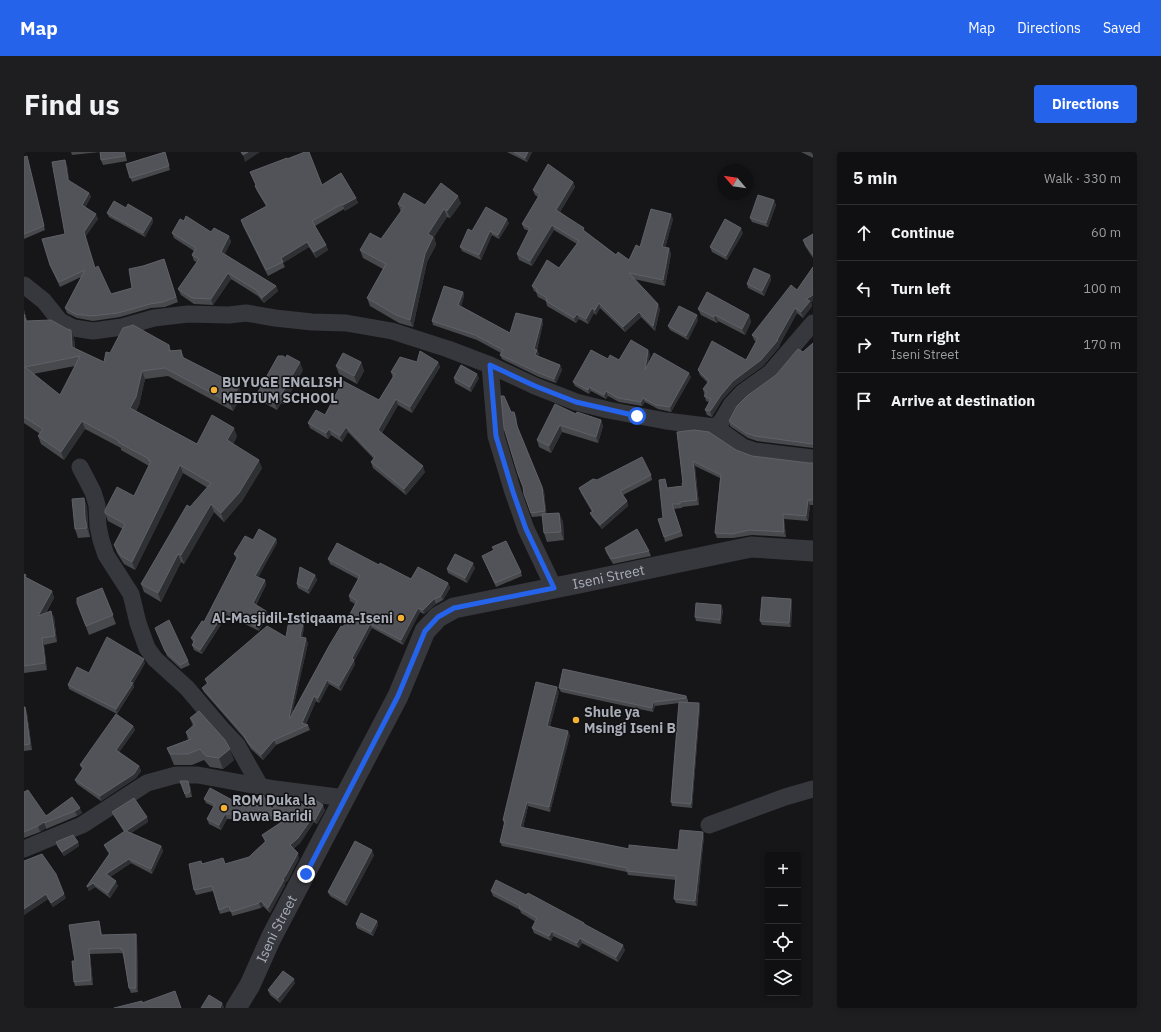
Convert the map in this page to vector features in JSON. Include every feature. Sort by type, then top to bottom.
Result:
[{"type":"street","points":[[24,285],[44,302],[60,321],[74,328],[93,331],[122,327],[154,318],[188,314],[229,315],[246,313],[312,322],[346,323],[392,331],[490,365],[535,386],[576,402],[608,410],[666,421],[715,427],[743,446],[755,451],[812,458]]},
{"type":"street","points":[[715,427],[731,405],[742,394],[770,373],[813,323]]},
{"type":"street","points":[[490,365],[496,436],[526,529],[554,588]]},
{"type":"street","points":[[80,467],[93,492],[97,505],[98,526],[106,555],[131,594],[146,648],[155,659],[187,688],[237,745],[260,786]]},
{"type":"street","name":"Iseni Street","points":[[236,1008],[250,985],[271,938],[398,696],[425,631],[438,617],[454,608],[751,547],[813,551]]},
{"type":"street","points":[[24,849],[82,826],[147,783],[176,775],[198,775],[260,786],[345,798]]},
{"type":"street","points":[[709,825],[785,797],[813,789]]},
{"type":"building","points":[[100,152],[124,152],[125,156],[101,160]]},
{"type":"building","points":[[165,152],[169,166],[130,178],[126,164]]},
{"type":"building","points":[[241,152],[248,152],[243,155]]},
{"type":"building","points":[[305,152],[309,152],[322,185],[341,173],[356,198],[312,221],[326,245],[314,252],[307,242],[281,258],[283,262],[266,270],[241,220],[267,206],[255,186],[256,185],[250,172]]},
{"type":"building","points":[[514,152],[528,152],[525,158]]},
{"type":"building","points":[[27,156],[44,226],[24,234],[24,157]]},
{"type":"building","points":[[65,160],[68,180],[89,193],[82,205],[96,214],[84,232],[95,268],[98,266],[111,294],[132,288],[129,269],[164,259],[176,297],[163,302],[118,313],[91,316],[75,314],[65,308],[85,270],[59,282],[50,265],[42,239],[65,234],[52,162]]},
{"type":"building","points":[[548,164],[573,182],[556,210],[584,228],[583,230],[616,255],[618,252],[629,260],[636,245],[640,247],[651,209],[671,214],[662,247],[669,248],[663,280],[629,273],[658,304],[653,326],[639,312],[623,327],[599,303],[595,310],[592,308],[586,319],[577,314],[574,318],[546,301],[547,298],[536,291],[537,289],[532,286],[547,260],[559,268],[579,241],[552,225],[530,261],[517,254],[530,228],[522,224],[540,194],[533,190]]},
{"type":"building","points":[[441,183],[458,196],[447,211],[444,209],[428,234],[433,237],[425,254],[410,320],[396,315],[367,298],[386,264],[360,250],[370,233],[381,239],[404,207],[398,204],[404,193],[425,205]]},
{"type":"building","points":[[758,195],[774,200],[766,223],[750,218]]},
{"type":"building","points":[[114,201],[126,208],[128,204],[152,218],[143,233],[107,213]]},
{"type":"building","points":[[486,207],[507,219],[498,235],[490,231],[479,255],[460,247],[468,229],[472,231]]},
{"type":"building","points":[[186,216],[211,232],[214,228],[229,236],[221,252],[276,286],[262,298],[256,290],[228,273],[211,299],[192,298],[178,289],[199,259],[192,255],[196,248],[172,233],[180,219],[184,221]]},
{"type":"building","points":[[725,219],[741,228],[726,256],[710,247]]},
{"type":"building","points":[[813,234],[813,255],[803,240]]},
{"type":"building","points":[[813,267],[813,295],[806,299],[810,301],[801,312],[795,308],[778,340],[761,360],[733,381],[710,411],[705,410],[711,399],[704,396],[707,392],[703,389],[709,381],[698,370],[712,341],[746,360],[758,338],[752,335],[791,285],[797,290]]},
{"type":"building","points":[[754,268],[770,275],[762,291],[747,284]]},
{"type":"building","points":[[444,286],[463,292],[458,305],[510,333],[516,313],[542,319],[534,349],[537,350],[535,355],[560,365],[554,379],[500,355],[503,350],[475,335],[432,321]]},
{"type":"building","points":[[707,292],[749,315],[742,329],[715,315],[714,317],[698,309]]},
{"type":"building","points":[[679,306],[697,315],[686,336],[668,326]]},
{"type":"building","points":[[24,314],[26,321],[51,320],[71,330],[72,347],[104,362],[106,352],[110,353],[123,328],[133,325],[169,345],[169,351],[181,350],[182,357],[239,386],[230,403],[165,368],[142,371],[136,397],[130,408],[197,444],[212,415],[234,428],[227,440],[259,460],[239,493],[221,513],[211,504],[181,555],[178,554],[158,593],[141,584],[187,505],[190,507],[211,483],[180,465],[132,562],[121,556],[114,545],[125,524],[105,513],[105,510],[117,487],[134,496],[151,461],[118,442],[119,441],[82,421],[61,452],[38,436],[43,429],[24,417]],"holes":[[[80,356],[60,395],[25,367]]]},
{"type":"building","points":[[631,340],[648,350],[645,370],[654,353],[689,373],[670,407],[656,405],[643,398],[641,402],[618,398],[606,391],[604,395],[589,387],[588,390],[573,382],[591,350],[608,359],[610,355],[619,360]]},
{"type":"building","points":[[813,343],[813,444],[755,436],[746,433],[729,421],[737,406],[747,396],[776,375],[798,349],[803,352]]},
{"type":"building","points":[[420,351],[438,362],[410,407],[396,399],[378,430],[423,466],[404,489],[371,462],[375,457],[346,427],[340,436],[329,429],[326,433],[308,423],[316,410],[325,415],[343,381],[379,400],[395,374],[391,372],[400,357],[417,362]]},
{"type":"building","points":[[343,353],[361,362],[354,376],[336,366]]},
{"type":"building","points":[[287,355],[300,362],[281,395],[278,394],[274,401],[258,392],[278,356],[283,356],[286,358]]},
{"type":"building","points":[[461,365],[477,374],[470,387],[454,378]]},
{"type":"building","points":[[501,396],[504,396],[511,412],[514,412],[517,426],[542,487],[545,511],[531,513],[504,428]]},
{"type":"building","points":[[555,404],[576,414],[577,412],[601,420],[596,437],[560,425],[549,446],[537,440]]},
{"type":"building","points":[[694,430],[709,432],[736,450],[752,456],[813,463],[813,500],[808,500],[806,516],[783,514],[784,532],[750,530],[732,534],[715,533],[721,475],[693,461],[697,500],[680,502],[680,504],[672,504],[681,531],[664,537],[658,519],[663,518],[659,480],[665,479],[667,488],[683,486],[677,432]]},
{"type":"building","points":[[642,457],[651,475],[620,491],[627,501],[600,525],[590,513],[593,511],[579,488],[593,479],[597,480]]},
{"type":"building","points":[[84,498],[87,528],[75,529],[72,499]]},
{"type":"building","points":[[559,513],[561,532],[544,533],[542,514]]},
{"type":"building","points":[[259,529],[276,539],[255,576],[265,580],[253,603],[266,611],[257,627],[226,610],[200,650],[192,645],[195,640],[191,638],[202,621],[204,622],[238,556],[234,554],[245,536],[253,540]]},
{"type":"building","points":[[637,529],[649,551],[611,559],[605,548]]},
{"type":"building","points":[[506,541],[521,572],[495,583],[482,556],[494,550],[492,547]]},
{"type":"building","points":[[337,543],[379,565],[380,563],[411,579],[418,567],[448,583],[441,596],[434,599],[423,610],[418,608],[401,640],[370,624],[352,658],[354,660],[339,686],[327,680],[318,698],[314,696],[302,723],[308,725],[274,740],[261,755],[249,744],[243,734],[202,688],[208,683],[205,679],[267,626],[286,637],[289,620],[303,623],[300,637],[306,638],[290,718],[329,646],[341,626],[343,627],[357,601],[349,596],[360,576],[328,559]]},
{"type":"building","points":[[455,554],[473,563],[465,578],[447,569]]},
{"type":"building","points":[[300,567],[315,575],[308,589],[297,584]]},
{"type":"building","points":[[24,574],[26,575],[25,577],[52,591],[38,616],[51,611],[55,636],[42,638],[45,663],[24,666]]},
{"type":"building","points":[[102,588],[113,615],[86,626],[77,603],[77,598]]},
{"type":"building","points":[[762,597],[791,599],[789,623],[760,621]]},
{"type":"building","points":[[696,603],[721,605],[720,620],[695,617]]},
{"type":"building","points":[[169,620],[188,661],[180,665],[165,651],[155,628]]},
{"type":"building","points":[[107,637],[144,659],[130,682],[133,683],[116,709],[68,685],[77,667],[89,673]]},
{"type":"building","points":[[563,669],[686,696],[686,698],[653,702],[652,708],[559,688]]},
{"type":"building","points":[[536,682],[557,687],[547,726],[568,731],[549,807],[527,802],[520,827],[629,849],[629,845],[678,850],[680,830],[703,832],[695,901],[674,899],[676,876],[627,871],[627,868],[500,842],[505,821],[503,820]]},
{"type":"building","points":[[679,702],[699,703],[691,804],[671,802]]},
{"type":"building","points":[[24,707],[30,744],[24,745]]},
{"type":"building","points":[[199,711],[225,740],[230,749],[219,758],[206,756],[200,749],[188,754],[170,754],[167,748],[191,739],[186,732],[195,724],[190,718]]},
{"type":"building","points":[[116,714],[133,726],[116,750],[139,766],[134,774],[100,796],[75,780],[84,767],[80,765]]},
{"type":"building","points":[[180,781],[188,781],[190,792],[185,794]]},
{"type":"building","points":[[210,788],[245,807],[263,795],[272,809],[281,796],[290,802],[293,798],[308,808],[313,799],[323,805],[315,820],[312,818],[298,838],[290,845],[298,853],[268,908],[261,901],[231,912],[229,906],[219,910],[212,886],[194,890],[189,864],[201,861],[202,864],[223,858],[225,864],[249,857],[266,841],[262,835],[291,816],[225,814],[219,825],[207,819],[215,804],[204,799]]},
{"type":"building","points":[[28,790],[46,816],[72,797],[80,808],[44,822],[24,832],[24,792]]},
{"type":"building","points":[[134,798],[147,817],[126,831],[161,846],[151,869],[129,859],[106,874],[116,881],[108,893],[93,883],[87,887],[110,853],[104,845],[125,831],[112,812]]},
{"type":"building","points":[[73,835],[78,842],[62,852],[56,842]]},
{"type":"building","points":[[355,841],[372,850],[345,901],[328,892]]},
{"type":"building","points":[[42,854],[56,874],[64,894],[51,903],[46,894],[24,909],[24,861]]},
{"type":"building","points":[[496,880],[526,895],[528,893],[623,945],[616,957],[580,938],[577,943],[552,931],[549,936],[532,928],[537,918],[519,908],[520,906],[491,891]]},
{"type":"building","points":[[361,913],[377,921],[371,932],[356,924]]},
{"type":"building","points":[[99,921],[101,935],[136,934],[136,988],[129,988],[123,950],[121,950],[121,948],[89,949],[91,980],[74,982],[72,961],[75,961],[69,925]]},
{"type":"building","points":[[283,971],[294,979],[278,998],[268,990]]},
{"type":"building","points":[[175,991],[181,1008],[114,1008],[142,1001],[142,1003]]},
{"type":"building","points":[[209,995],[222,1003],[220,1008],[201,1008]]},
{"type":"place","name":"BUYUGE ENGLISH MEDIUM SCHOOL","points":[[214,390]]},
{"type":"place","name":"Al-Masjidil-Istiqaama-Iseni","points":[[401,618]]},
{"type":"place","name":"Shule ya Msingi Iseni B","points":[[576,720]]},
{"type":"place","name":"ROM Duka la Dawa Baridi","points":[[224,808]]},
{"type":"route","points":[[306,874],[398,696],[425,631],[438,617],[454,608],[554,588],[526,529],[496,436],[490,365],[535,386],[576,402],[637,416]]}]
